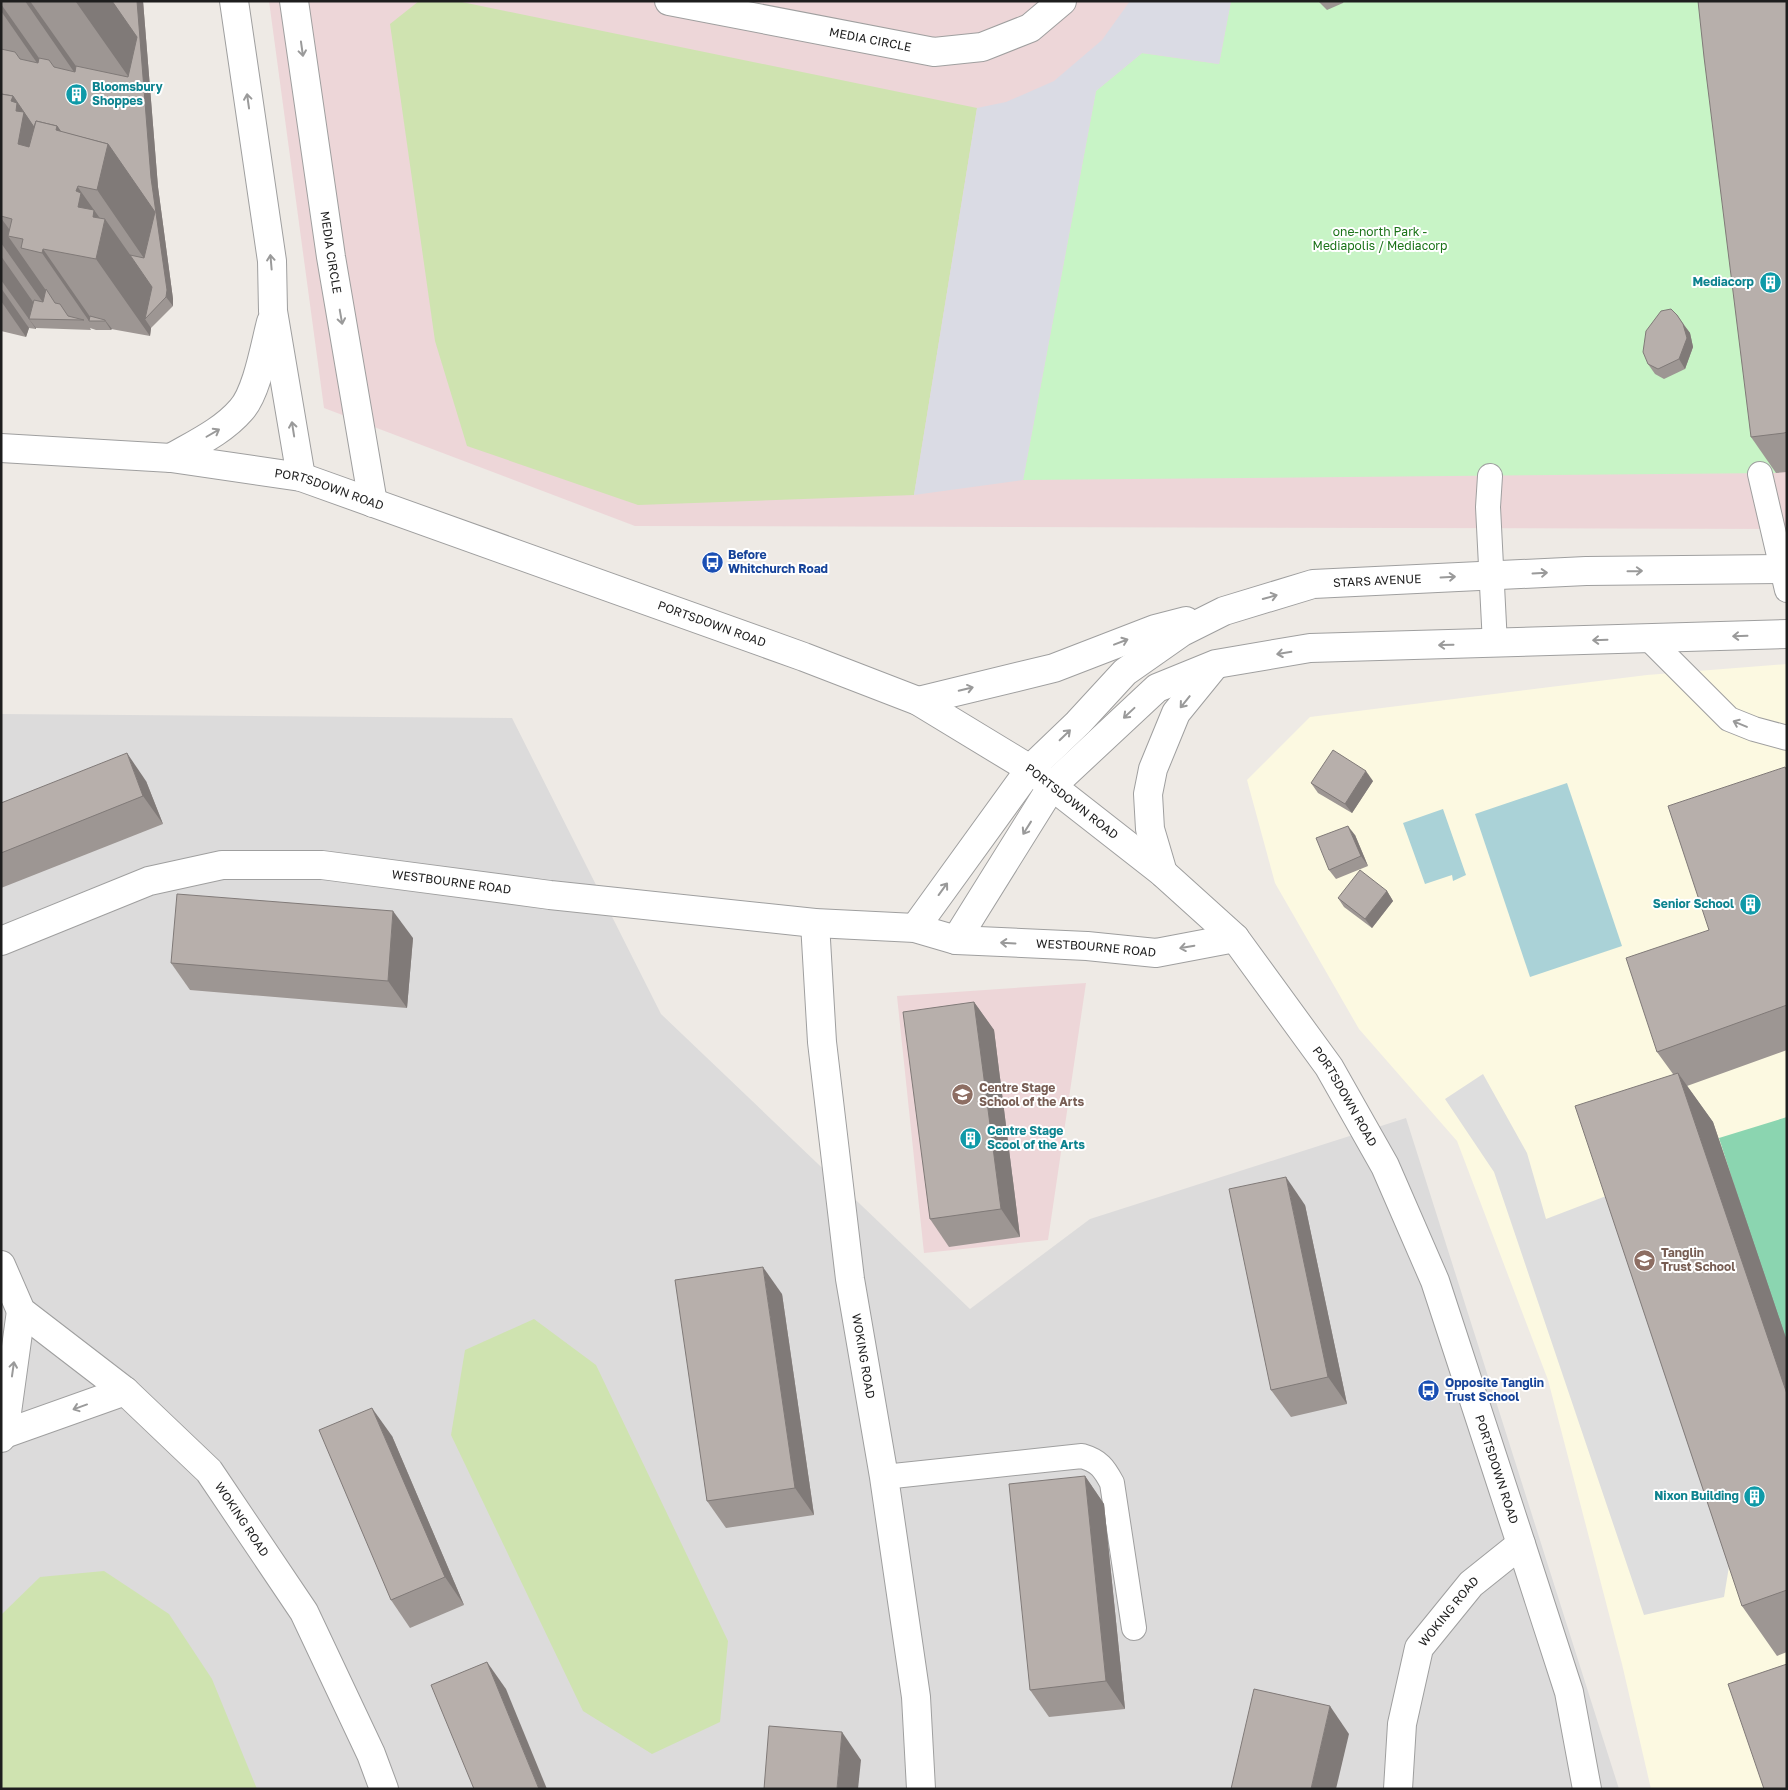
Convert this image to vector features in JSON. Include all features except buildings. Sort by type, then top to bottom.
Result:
[{"type":"street","points":[[234,1],[272,261],[274,311],[301,477]]},
{"type":"street","name":"MEDIA CIRCLE","points":[[294,1],[331,257],[373,503]]},
{"type":"street","name":"MEDIA CIRCLE","points":[[669,1],[934,52],[982,47],[1030,28],[1062,1]]},
{"type":"street","points":[[171,458],[223,427],[243,409],[256,378],[274,311]]},
{"type":"street","name":"PORTSDOWN ROAD","points":[[1,448],[171,458],[301,477],[804,657],[918,701],[1030,769],[1163,873],[1235,938],[1329,1067],[1385,1166],[1435,1280],[1521,1544],[1568,1692],[1587,1789]]},
{"type":"street","name":"STARS AVENUE","points":[[1030,769],[1078,723],[1126,672],[1182,632],[1224,611],[1313,584],[1586,571],[1785,576]]},
{"type":"street","points":[[918,701],[1054,668],[1155,629],[1224,611]]},
{"type":"street","points":[[956,940],[1052,786],[1157,688],[1216,664],[1310,648],[1787,634]]},
{"type":"street","points":[[1163,873],[1150,830],[1148,794],[1153,768],[1176,713],[1216,664]]},
{"type":"street","points":[[915,928],[1030,769]]},
{"type":"street","name":"WESTBOURNE ROAD","points":[[1,940],[149,881],[222,865],[322,865],[550,894],[815,923],[915,928],[956,940],[1087,946],[1156,953],[1235,938]]},
{"type":"street","name":"WOKING ROAD","points":[[815,923],[822,1042],[849,1269],[884,1477],[916,1697],[921,1789]]},
{"type":"street","points":[[1,1266],[21,1311],[125,1391]]},
{"type":"street","points":[[21,1311],[2,1436],[125,1391]]},
{"type":"street","name":"WOKING ROAD","points":[[125,1391],[209,1470],[304,1612],[371,1754],[384,1789]]},
{"type":"street","name":"WOKING ROAD","points":[[1398,1789],[1402,1724],[1419,1648],[1471,1584],[1521,1544]]},
{"type":"lane","points":[[1760,474],[1785,576]]},
{"type":"lane","points":[[1490,476],[1488,507],[1493,575],[1495,644]]},
{"type":"lane","points":[[1649,639],[1729,719],[1754,729],[1787,738]]},
{"type":"lane","points":[[884,1477],[1082,1456],[1095,1459],[1104,1467],[1112,1483],[1134,1628]]},
{"type":"shaded area","points":[[269,1],[1787,1],[1787,529],[635,526],[324,408]]},
{"type":"shaded area","points":[[1130,1],[1231,1],[1219,64],[1142,53],[1096,91],[1023,480],[914,495],[977,108],[1006,102],[1054,81],[1102,40]]},
{"type":"shaded area","name":"Tanglin Trust School","points":[[1787,664],[1787,1789],[1651,1789],[1622,1664],[1548,1380],[1457,1141],[1359,1029],[1275,883],[1247,780],[1310,717],[1647,675]]},
{"type":"shaded area","points":[[1,714],[512,718],[661,1014],[970,1309],[1090,1219],[1406,1118],[1619,1789],[1,1789]]},
{"type":"shaded area","points":[[1086,983],[1048,1240],[924,1253],[897,996]]},
{"type":"shaded area","points":[[1483,1074],[1527,1153],[1546,1219],[1614,1193],[1733,1542],[1724,1597],[1644,1615],[1494,1172],[1445,1099]]},
{"type":"green space","points":[[419,1],[457,1],[977,108],[914,495],[638,505],[467,446],[435,341],[390,24]]},
{"type":"green space","name":"one-north Park - Mediapolis / Mediacorp","points":[[1231,1],[1720,1],[1776,473],[1023,480],[1096,91],[1142,53],[1219,64]]},
{"type":"green space","points":[[1787,1117],[1787,1351],[1719,1138]]},
{"type":"green space","points":[[534,1319],[596,1365],[728,1641],[720,1722],[652,1754],[583,1711],[451,1435],[465,1350]]},
{"type":"green space","points":[[104,1571],[169,1614],[212,1679],[257,1789],[1,1789],[1,1615],[40,1577]]},
{"type":"water","points":[[1567,783],[1622,946],[1530,977],[1475,814]]},
{"type":"water","points":[[1443,809],[1466,875],[1453,881],[1452,875],[1425,884],[1403,823]]},
{"type":"place","name":"Bloomsbury Shoppes","points":[[76,94]]},
{"type":"place","name":"Mediacorp","points":[[1770,282]]},
{"type":"place","name":"Before Whitchurch Road","points":[[712,562]]},
{"type":"place","name":"Senior School","points":[[1750,904]]},
{"type":"place","name":"Centre Stage School of the Arts","points":[[963,1095]]},
{"type":"place","name":"Centre Stage Scool of the Arts","points":[[971,1138]]},
{"type":"place","name":"Tanglin Trust School","points":[[1645,1260]]},
{"type":"place","name":"Opposite Tanglin Trust School","points":[[1429,1390]]},
{"type":"place","name":"Nixon Building","points":[[1755,1496]]}]
